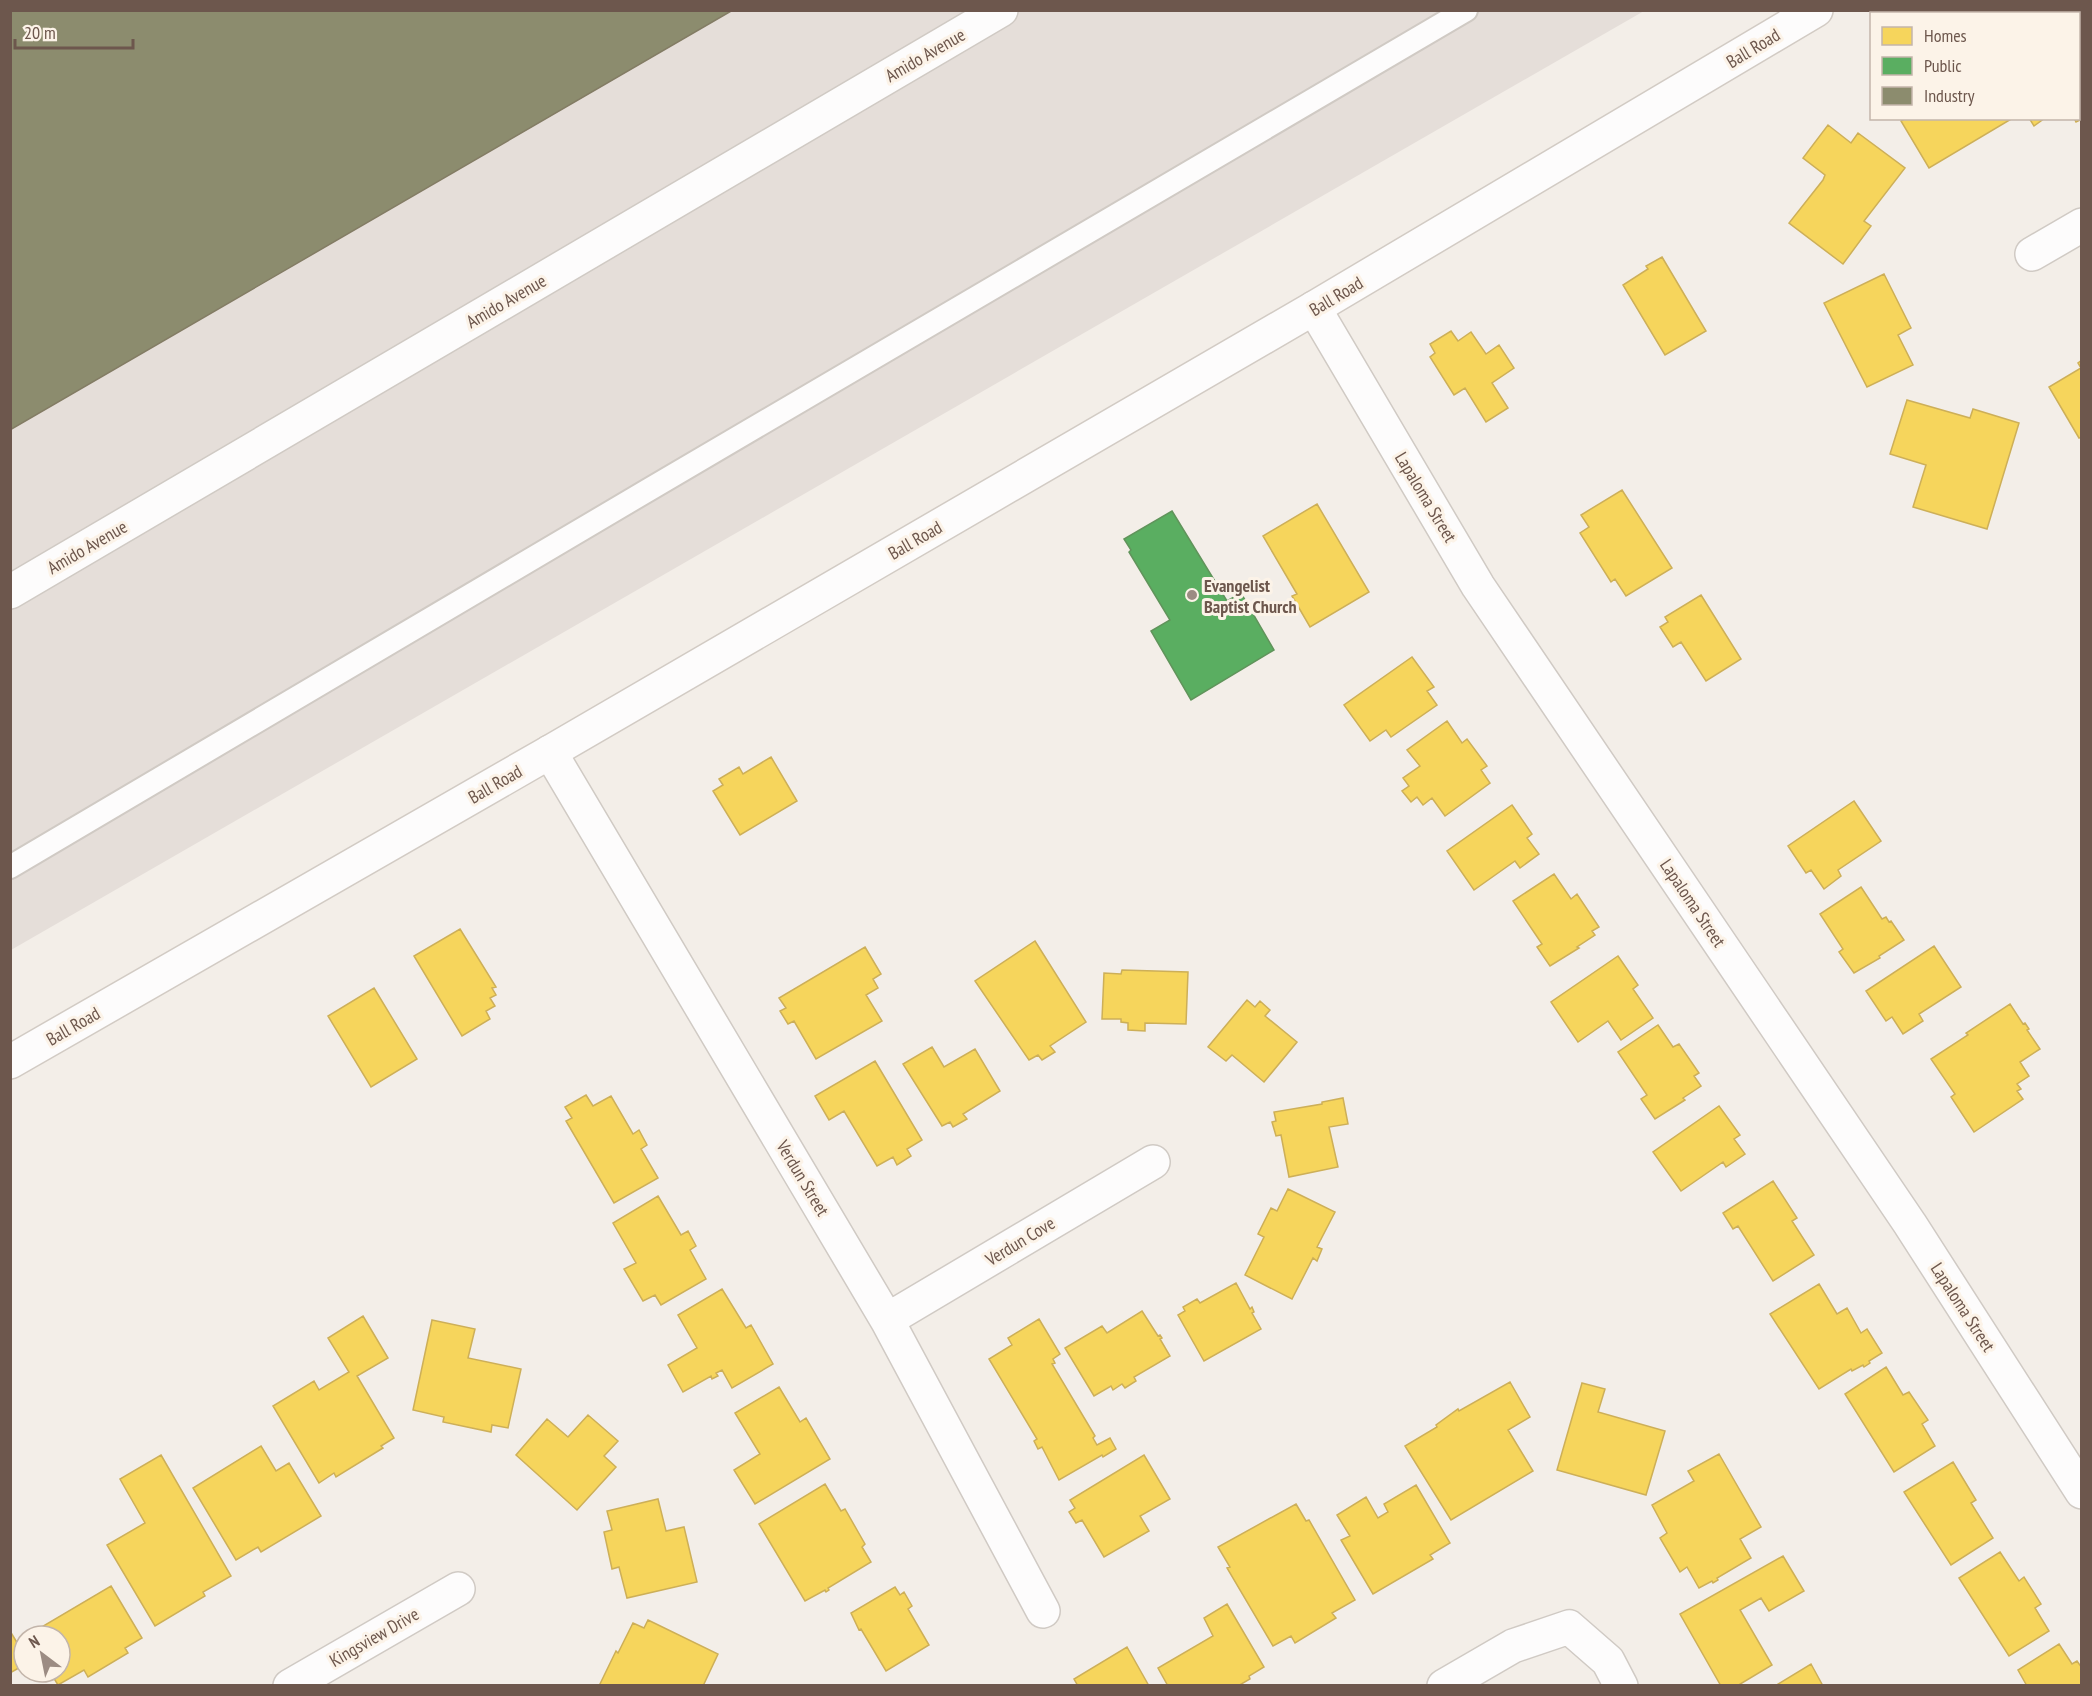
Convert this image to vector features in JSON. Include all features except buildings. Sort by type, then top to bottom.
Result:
[{"type":"street","name":"Amido Avenue","points":[[10,592],[1001,10]]},
{"type":"street","name":"Ball Road","points":[[10,1062],[550,752],[1314,308],[1816,10]]},
{"type":"street","points":[[2032,254],[2082,225]]},
{"type":"street","name":"Lapaloma Street","points":[[1314,308],[1478,586],[1910,1224],[2082,1492]]},
{"type":"street","name":"Verdun Street","points":[[550,752],[887,1320],[1043,1611]]},
{"type":"street","name":"Verdun Cove","points":[[887,1320],[1153,1162]]},
{"type":"street","name":"Kingsview Drive","points":[[290,1686],[458,1589]]},
{"type":"street","points":[[1444,1686],[1512,1646],[1569,1627],[1608,1661],[1621,1686]]},
{"type":"lane","points":[[10,867],[1453,14]]},
{"type":"shaded area","points":[[11,11],[1644,11],[11,950]]},
{"type":"place","name":"Evangelist Baptist Church","points":[[1192,595]]}]
